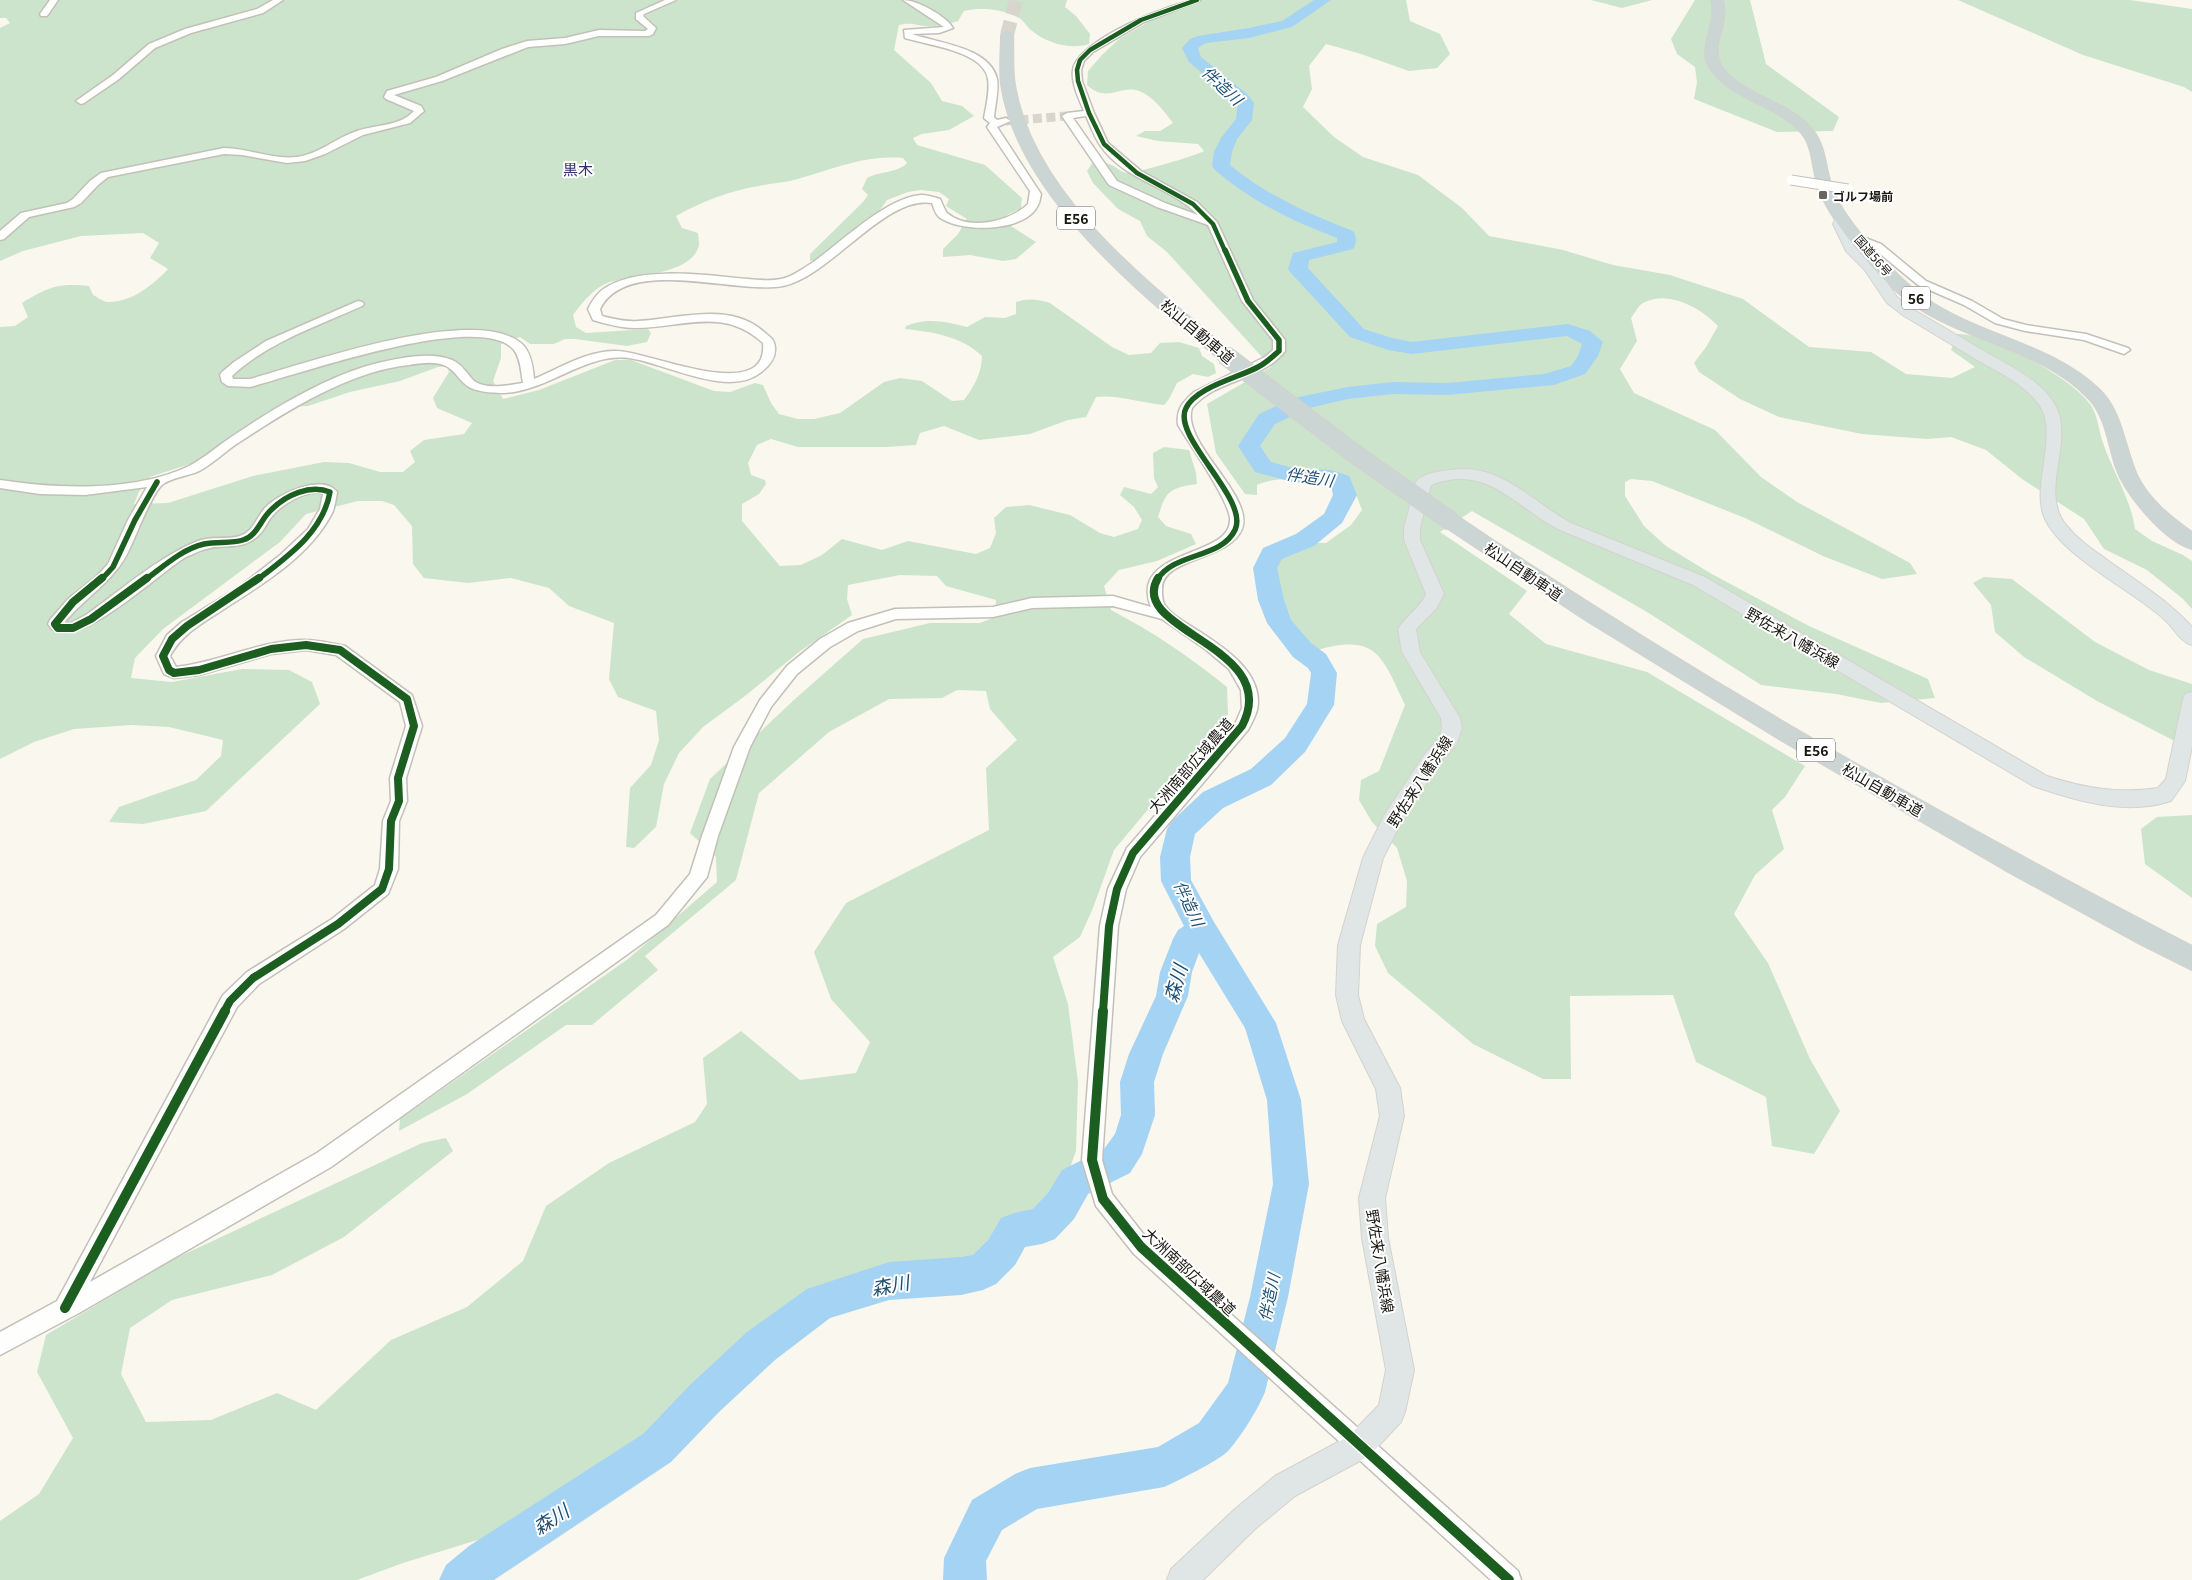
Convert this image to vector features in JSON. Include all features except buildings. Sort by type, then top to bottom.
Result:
[{"type":"highway","name":"国道56号","points":[[1717,0],[1720,6],[1720,14],[1711,51],[1712,62],[1720,73],[1732,83],[1786,112],[1799,121],[1810,133],[1827,194],[1842,218],[1860,240],[1900,285],[1921,302],[1946,317],[2052,362],[2077,377],[2096,396],[2108,415],[2129,478],[2144,501],[2192,542]]},
{"type":"highway","name":"松山自動車道","points":[[1007,35],[1006,62],[1011,98],[1026,140],[1057,194],[1084,228],[1116,260],[1225,354],[1347,449],[1533,579],[1729,700],[1962,835],[2192,959]]},
{"type":"main road","points":[[1842,218],[1838,224],[1850,248],[1869,266],[1892,300],[1909,313],[2022,380],[2039,394],[2049,408],[2054,426],[2048,495],[2050,512],[2059,528],[2078,548],[2171,615],[2192,639]]},
{"type":"main road","name":"野佐来八幡浜線","points":[[1182,1580],[1245,1519],[1284,1486],[1359,1446],[1390,1412],[1400,1370],[1375,1238],[1372,1198],[1392,1116],[1388,1088],[1353,1021],[1347,995],[1348,945],[1373,858],[1392,820],[1434,756],[1447,743],[1452,728],[1450,718],[1411,652],[1407,629],[1413,618],[1431,605],[1435,594],[1412,540],[1412,528],[1424,482],[1436,477],[1464,475],[1480,475],[1493,480],[1553,520],[1585,536],[1645,558],[1699,581],[2040,781],[2079,794],[2107,799],[2135,800],[2164,795],[2175,780],[2192,699]]},
{"type":"street","points":[[44,14],[54,0]]},
{"type":"street","points":[[81,101],[116,78],[152,46],[188,30],[260,11],[279,0]]},
{"type":"street","points":[[381,0],[387,0]]},
{"type":"street","points":[[0,238],[25,215],[70,205],[78,201],[94,183],[105,175],[224,151],[235,150],[270,159],[295,160],[322,153],[359,134],[397,125],[414,118],[419,111],[418,108],[389,96],[390,93],[439,79],[505,51],[527,44],[565,40],[599,33],[646,34],[652,28],[639,17],[640,13],[672,0]]},
{"type":"street","points":[[907,0],[946,23],[949,28],[944,30],[915,30],[907,32],[908,36],[962,50],[975,58],[991,74],[993,79],[989,118],[1000,122]]},
{"type":"street","name":"大洲南部広域農道","points":[[1197,0],[1141,20],[1090,50],[1080,60],[1078,81],[1089,113],[1104,144],[1118,158],[1138,173],[1193,204],[1213,224],[1248,301],[1279,340],[1279,351],[1269,362],[1201,394],[1188,404],[1183,414],[1184,425],[1236,508],[1235,531],[1225,542],[1183,559],[1159,576],[1153,588],[1155,600],[1166,616],[1224,656],[1234,666],[1246,684],[1250,705],[1242,726],[1133,853],[1117,889],[1109,926],[1092,1160],[1103,1199],[1141,1246],[1359,1446],[1509,1580]]},
{"type":"street","points":[[1089,113],[1067,116],[1113,182],[1185,215],[1213,224]]},
{"type":"street","points":[[0,484],[40,490],[85,491],[157,482],[195,468],[294,403],[345,378],[378,367],[409,361],[434,360],[449,363],[460,371],[471,384],[485,388],[518,389],[529,386],[577,364],[603,355],[616,354],[724,378],[740,378],[753,373],[765,363],[770,353],[768,342],[753,328],[736,320],[697,317],[628,326],[612,324],[597,318],[594,309],[600,297],[610,289],[654,278],[708,279],[779,284],[792,280],[807,272],[848,240],[906,201],[921,197],[936,201],[936,207],[941,214],[959,224],[977,226],[1006,222],[1026,214],[1036,202],[1036,193],[1013,164],[992,127],[1000,122]]},
{"type":"street","points":[[1791,180],[1848,189]]},
{"type":"street","points":[[1860,240],[1877,246],[1922,283],[1968,303],[1999,321],[2025,328],[2086,337],[2124,350]]},
{"type":"street","points":[[358,304],[264,347],[235,364],[226,374],[228,382],[250,383],[380,346],[429,336],[460,333],[489,335],[508,340],[517,346],[526,363],[529,386]]},
{"type":"street","points":[[66,1308],[230,1001],[253,978],[338,924],[382,888],[389,869],[391,821],[398,801],[398,778],[414,726],[407,698],[340,650],[306,645],[271,649],[199,670],[174,674],[169,670],[163,656],[172,639],[187,626],[244,590],[284,559],[313,532],[327,509],[330,492],[320,488],[305,490],[286,499],[270,510],[256,532],[242,540],[204,544],[181,554],[91,619],[73,628],[58,628],[55,624],[64,612],[113,567],[122,552],[135,520],[157,482]]},
{"type":"street","points":[[0,1344],[324,1160],[662,920],[698,877],[710,836],[742,747],[765,704],[792,670],[825,643],[852,628],[895,614],[986,612],[1032,602],[1113,601],[1166,616]]},
{"type":"green space","points":[[0,0],[1067,0],[1065,7],[1076,16],[1090,34],[1089,44],[1066,46],[1051,42],[1037,35],[1017,17],[1004,12],[978,9],[964,11],[958,21],[942,25],[899,25],[894,50],[931,83],[942,101],[962,106],[974,116],[949,130],[922,134],[913,138],[917,145],[985,165],[1022,198],[1021,208],[1007,215],[1011,226],[1036,242],[1016,259],[1003,261],[970,255],[943,257],[943,249],[958,234],[967,219],[946,206],[949,199],[939,192],[921,190],[908,192],[887,200],[875,217],[815,260],[810,261],[810,254],[868,195],[862,189],[867,178],[899,169],[907,163],[903,158],[888,158],[847,164],[794,180],[748,188],[727,194],[706,201],[676,216],[682,228],[698,233],[699,245],[694,255],[686,262],[674,268],[610,282],[598,288],[589,296],[573,315],[576,327],[586,333],[648,329],[651,333],[647,342],[627,346],[565,339],[554,344],[530,344],[520,337],[501,344],[501,358],[493,381],[503,399],[539,390],[615,360],[631,360],[714,391],[730,392],[755,383],[763,385],[771,403],[779,414],[798,419],[814,419],[840,413],[884,382],[900,378],[922,381],[952,401],[964,400],[977,379],[981,368],[982,356],[956,339],[905,329],[906,326],[929,321],[967,327],[985,317],[1005,318],[1016,314],[1016,302],[1029,300],[1050,303],[1112,347],[1129,355],[1151,353],[1160,343],[1179,342],[1199,348],[1202,356],[1214,364],[1216,373],[1208,377],[1193,374],[1177,383],[1164,405],[1103,396],[1096,397],[1086,417],[1068,420],[1030,434],[979,440],[944,426],[920,433],[916,445],[798,447],[771,439],[757,445],[748,463],[751,475],[765,480],[766,484],[759,494],[742,504],[742,521],[780,566],[801,565],[822,555],[842,539],[882,550],[908,541],[976,554],[990,548],[996,533],[994,518],[1006,507],[1029,505],[1070,515],[1100,533],[1114,537],[1138,529],[1142,520],[1134,507],[1120,495],[1124,487],[1151,494],[1158,487],[1154,478],[1153,453],[1164,447],[1189,450],[1196,473],[1197,484],[1180,487],[1170,492],[1166,496],[1158,517],[1166,526],[1191,534],[1196,544],[1157,561],[1119,570],[1104,586],[1111,610],[1171,646],[1227,687],[1228,714],[1114,850],[1093,908],[1080,937],[1053,957],[1068,1004],[1078,1082],[1076,1151],[1068,1173],[1050,1202],[1016,1216],[994,1239],[964,1263],[836,1284],[781,1320],[692,1425],[622,1485],[559,1523],[474,1541],[403,1563],[357,1580],[0,1580],[0,1521],[39,1494],[73,1438],[37,1372],[46,1335],[172,1260],[422,1143],[446,1138],[453,1151],[344,1237],[272,1275],[172,1300],[130,1328],[121,1374],[146,1422],[211,1420],[277,1393],[316,1410],[391,1340],[467,1307],[523,1261],[546,1206],[609,1163],[695,1122],[707,1104],[703,1058],[741,1031],[800,1080],[856,1073],[870,1042],[831,999],[814,952],[846,903],[989,830],[986,768],[1017,740],[990,709],[986,691],[957,690],[942,698],[889,699],[829,732],[759,793],[736,880],[645,956],[658,970],[592,1025],[566,1025],[467,1094],[399,1131],[400,1119],[628,959],[717,882],[716,857],[690,833],[710,779],[795,699],[863,639],[930,623],[980,623],[995,617],[996,600],[946,586],[937,576],[900,575],[848,585],[847,599],[852,615],[799,652],[703,727],[679,753],[664,784],[656,827],[634,848],[626,847],[630,788],[651,765],[659,740],[656,711],[618,697],[609,679],[614,623],[569,606],[549,588],[511,578],[468,583],[424,578],[413,564],[412,526],[394,505],[382,501],[358,501],[306,514],[280,542],[163,629],[135,658],[131,678],[172,682],[242,669],[289,670],[312,682],[320,704],[206,811],[143,824],[109,822],[119,807],[196,780],[221,756],[223,740],[169,727],[132,725],[74,729],[34,742],[0,759],[0,327],[15,326],[28,317],[22,303],[54,287],[69,285],[89,286],[93,295],[107,302],[116,302],[141,292],[168,269],[150,258],[159,243],[143,233],[81,236],[23,251],[0,261],[0,28],[10,23],[6,18],[0,18]],"holes":[[[447,366],[449,372],[433,398],[437,408],[472,423],[464,434],[424,440],[410,451],[415,462],[403,472],[380,472],[349,463],[324,462],[253,476],[168,503],[134,504],[139,492],[150,477],[193,463],[281,407],[308,406],[350,392],[400,381],[438,367]]]},
{"type":"green space","points":[[1204,0],[1406,0],[1410,21],[1440,34],[1450,54],[1437,68],[1409,71],[1326,44],[1309,66],[1312,89],[1303,107],[1334,137],[1363,157],[1418,175],[1462,208],[1489,236],[1563,250],[1613,265],[1670,275],[1743,299],[1809,347],[1871,352],[1906,374],[1952,378],[1975,367],[1951,350],[1957,334],[1971,335],[1989,341],[2030,359],[2068,384],[2083,396],[2092,407],[2107,454],[2130,507],[2135,529],[2152,541],[2192,561],[2192,609],[2183,599],[2147,570],[2104,549],[2084,519],[2022,479],[1986,450],[1951,437],[1927,439],[1862,434],[1779,417],[1740,399],[1699,372],[1694,363],[1718,326],[1703,313],[1684,302],[1663,298],[1643,303],[1631,318],[1637,341],[1620,369],[1634,393],[1715,430],[1761,477],[1797,502],[1910,563],[1917,574],[1882,579],[1823,556],[1745,518],[1652,481],[1631,479],[1625,482],[1625,496],[1644,526],[1666,546],[1710,573],[1809,626],[1928,679],[1935,698],[1881,703],[1836,694],[1761,685],[1647,612],[1472,511],[1440,532],[1527,591],[1509,614],[1546,644],[1647,672],[1805,766],[1785,797],[1772,810],[1784,849],[1755,875],[1734,914],[1768,963],[1810,1059],[1840,1111],[1814,1154],[1772,1146],[1766,1097],[1696,1062],[1673,995],[1570,996],[1571,1079],[1543,1079],[1473,1044],[1388,973],[1375,946],[1377,924],[1406,907],[1407,881],[1397,848],[1372,822],[1359,800],[1361,780],[1379,771],[1405,705],[1390,673],[1375,653],[1365,647],[1353,645],[1337,645],[1317,650],[1285,618],[1267,556],[1269,548],[1287,542],[1326,543],[1351,525],[1362,510],[1355,492],[1293,479],[1268,481],[1257,485],[1257,495],[1245,494],[1216,453],[1207,404],[1271,367],[1167,252],[1147,236],[1140,221],[1118,209],[1093,183],[1087,171],[1093,162],[1097,162],[1111,165],[1126,173],[1131,173],[1204,151],[1198,144],[1158,141],[1136,136],[1145,131],[1160,131],[1173,123],[1158,104],[1144,93],[1125,90],[1101,93],[1087,85],[1088,71],[1119,39],[1150,21]]},
{"type":"green space","points":[[1591,0],[1652,0],[1622,8]]},
{"type":"green space","points":[[1695,0],[1750,0],[1766,64],[1839,117],[1833,131],[1777,132],[1694,99],[1697,82],[1695,67],[1677,54],[1671,39]]},
{"type":"green space","points":[[1958,0],[2130,0],[2192,9],[2192,92],[2184,87],[2083,55]]},
{"type":"green space","points":[[1984,577],[2012,579],[2095,642],[2149,670],[2192,684],[2192,750],[2097,701],[2024,657],[1995,632],[1991,605],[1973,583]]},
{"type":"green space","points":[[2192,815],[2192,898],[2145,864],[2141,829],[2157,817]]},
{"type":"waterway","name":"伴造川","points":[[1203,931],[1176,881],[1175,857],[1182,829],[1213,800],[1261,777],[1295,745],[1320,705],[1324,673],[1317,661],[1302,650],[1280,623],[1271,600],[1265,568],[1272,554],[1305,540],[1334,518],[1345,495],[1341,481],[1331,477],[1292,475],[1263,467],[1249,446],[1267,419],[1302,403],[1348,393],[1393,388],[1447,389],[1546,380],[1578,370],[1588,356],[1593,342],[1583,335],[1568,330],[1412,348],[1388,344],[1357,333],[1298,269],[1300,257],[1346,245],[1346,235],[1312,222],[1280,206],[1249,188],[1221,166],[1223,152],[1229,138],[1244,120],[1246,103],[1194,59],[1190,48],[1195,42],[1203,39],[1249,33],[1287,24],[1324,0]]},
{"type":"waterway","name":"森川","points":[[461,1580],[484,1561],[657,1448],[705,1398],[761,1346],[820,1302],[889,1281],[961,1276],[983,1271],[1002,1252],[1014,1231],[1042,1226],[1061,1206],[1075,1182],[1117,1161],[1130,1142],[1138,1115],[1137,1082],[1146,1054],[1172,996],[1176,972],[1189,939],[1203,931]]},
{"type":"waterway","name":"伴造川","points":[[965,1580],[965,1558],[987,1515],[1030,1489],[1164,1466],[1213,1437],[1245,1392],[1269,1297],[1291,1184],[1284,1100],[1260,1023],[1203,931]]},
{"type":"tunnel","points":[[1007,35],[1016,0]]},
{"type":"tunnel","points":[[1006,121],[1067,116]]},
{"type":"cycle path","points":[[1197,0],[1141,20],[1090,50],[1080,60],[1077,70],[1078,81],[1089,113],[1104,144],[1137,173],[1193,204],[1213,224],[1248,301],[1279,340],[1279,351],[1269,360],[1246,373],[1209,388],[1198,395],[1186,408],[1184,425],[1235,508],[1237,525],[1228,540],[1216,547],[1173,564],[1162,572],[1155,583],[1155,598],[1162,611],[1173,621],[1223,655],[1243,677],[1248,690],[1250,708],[1242,726],[1133,853],[1117,889],[1109,926],[1092,1160],[1103,1199],[1141,1247],[1509,1580]]},
{"type":"cycle path","points":[[65,1308],[230,1001],[253,978],[338,924],[382,889],[389,869],[391,821],[399,801],[398,778],[414,726],[407,699],[340,650],[306,645],[271,649],[199,670],[174,673],[169,670],[163,656],[172,639],[187,626],[244,590],[284,559],[313,532],[327,509],[330,492],[320,488],[305,490],[286,499],[270,510],[256,532],[243,540],[204,544],[181,554],[91,619],[73,628],[58,628],[55,624],[73,602],[101,580],[113,567],[135,520],[157,482]]},
{"type":"place","name":"ゴルフ場前","points":[[1823,195]]},
{"type":"district","name":"黒木","points":[[578,168]]}]
